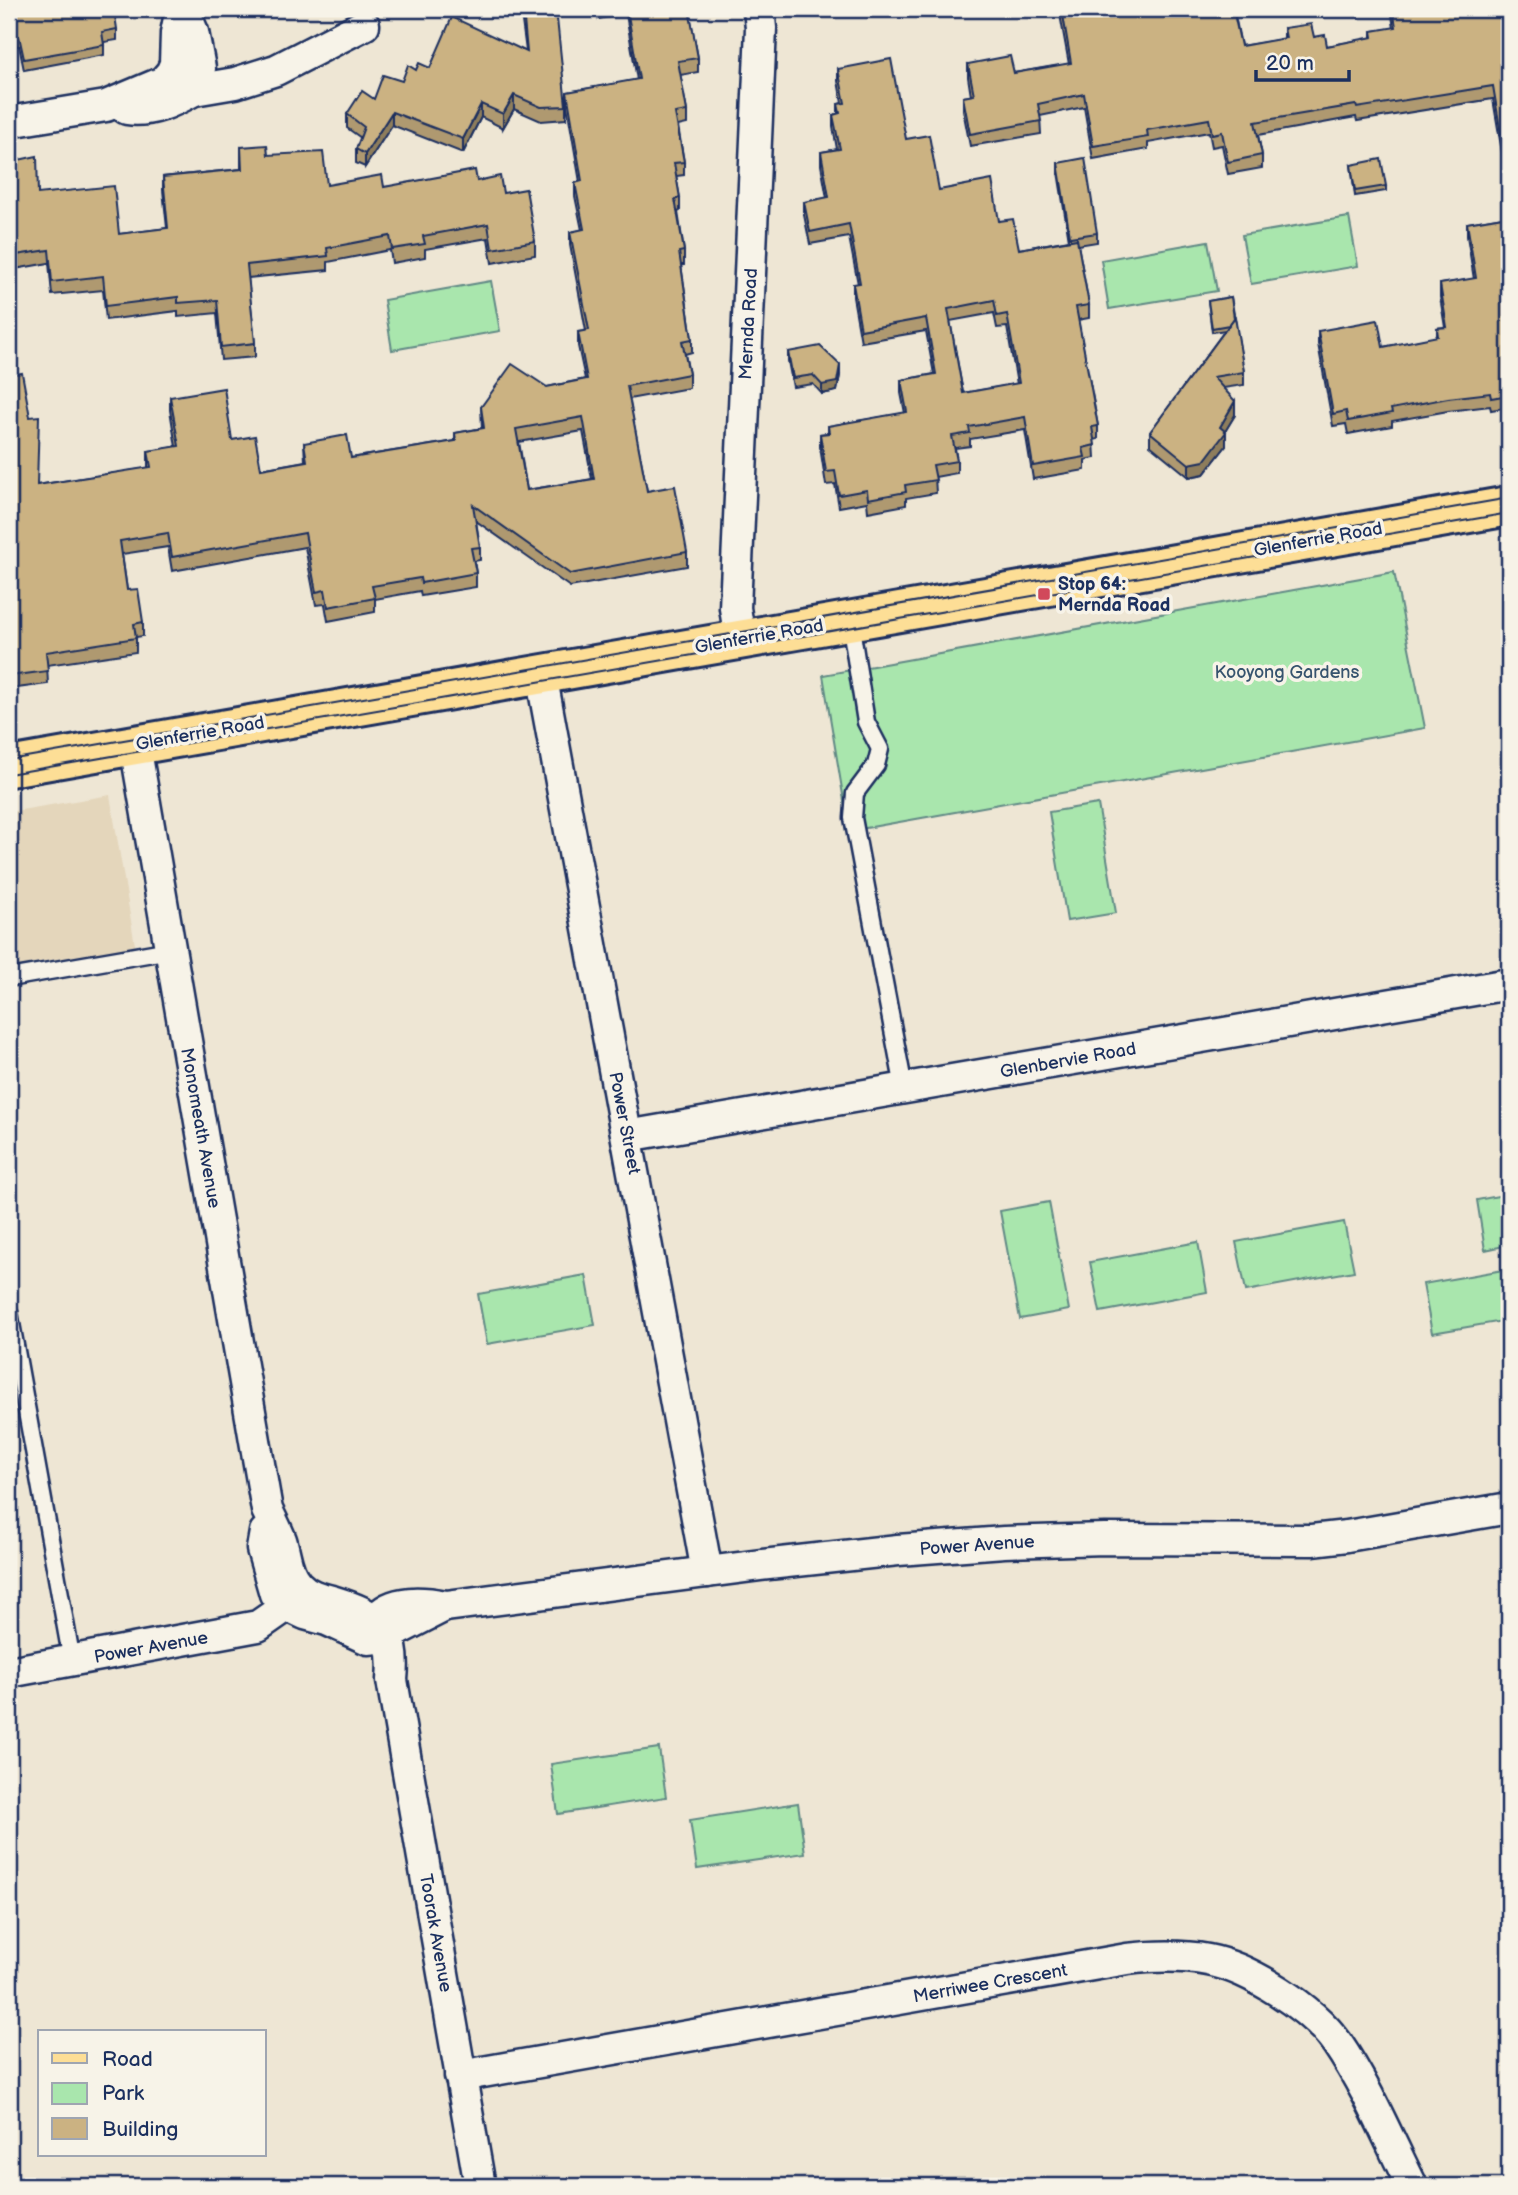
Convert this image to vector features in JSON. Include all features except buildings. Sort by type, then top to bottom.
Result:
[{"type":"main road","name":"Glenferrie Road","points":[[9,766],[1509,506]]},
{"type":"street","points":[[9,122],[106,106],[146,109],[173,101],[181,84],[200,68],[193,32],[182,9]]},
{"type":"street","name":"Mernda Road","points":[[740,639],[735,608],[761,42],[759,9]]},
{"type":"street","points":[[181,84],[234,83],[276,70],[365,25]]},
{"type":"street","name":"Power Street","points":[[541,674],[707,1572]]},
{"type":"street","name":"Monomeath Avenue","points":[[135,745],[267,1510],[281,1540],[290,1573],[291,1595]]},
{"type":"street","name":"Glenbervie Road","points":[[627,1136],[1509,984]]},
{"type":"street","name":"Power Avenue","points":[[377,1632],[388,1609],[420,1602],[446,1606],[898,1550],[1004,1542],[1105,1539],[1312,1540],[1509,1508]]},
{"type":"street","points":[[291,1595],[312,1595],[354,1608],[377,1632]]},
{"type":"street","name":"Power Avenue","points":[[9,1672],[247,1629],[269,1620],[291,1595]]},
{"type":"street","name":"Toorak Avenue","points":[[377,1632],[393,1650],[392,1680],[480,2186]]},
{"type":"street","name":"Merriwee Crescent","points":[[460,2076],[1127,1959],[1150,1956],[1191,1958],[1211,1961],[1250,1977],[1285,1994],[1309,2012],[1336,2042],[1412,2186]]},
{"type":"lane","points":[[849,621],[866,722],[880,748],[876,765],[855,793],[853,818],[904,1088]]},
{"type":"lane","points":[[9,978],[170,950]]},
{"type":"lane","points":[[9,1312],[72,1661]]},
{"type":"shaded area","points":[[110,795],[138,963],[9,983],[9,812]]},
{"type":"green space","points":[[1349,217],[1358,266],[1251,284],[1242,235]]},
{"type":"green space","points":[[1208,241],[1217,291],[1109,309],[1101,260]]},
{"type":"green space","points":[[491,281],[500,331],[392,350],[384,300]]},
{"type":"green space","name":"Kooyong Gardens","points":[[1394,572],[1425,728],[849,831],[823,675]]},
{"type":"green space","points":[[1098,804],[1116,913],[1067,921],[1049,812]]},
{"type":"green space","points":[[1509,1194],[1509,1245],[1485,1250],[1477,1200]]},
{"type":"green space","points":[[1049,1202],[1069,1310],[1020,1319],[1000,1211]]},
{"type":"green space","points":[[1344,1222],[1354,1271],[1246,1291],[1236,1242]]},
{"type":"green space","points":[[1198,1242],[1207,1292],[1100,1312],[1090,1262]]},
{"type":"green space","points":[[1509,1269],[1509,1320],[1432,1333],[1423,1284]]},
{"type":"green space","points":[[586,1275],[595,1325],[487,1344],[478,1294]]},
{"type":"green space","points":[[659,1748],[666,1797],[558,1814],[551,1764]]},
{"type":"green space","points":[[798,1803],[805,1853],[697,1869],[690,1820]]},
{"type":"tram line","points":[[9,760],[1509,498]]},
{"type":"tram line","points":[[9,774],[1509,513]]},
{"type":"place","name":"Stop 64: Mernda Road","points":[[1044,594]]}]
